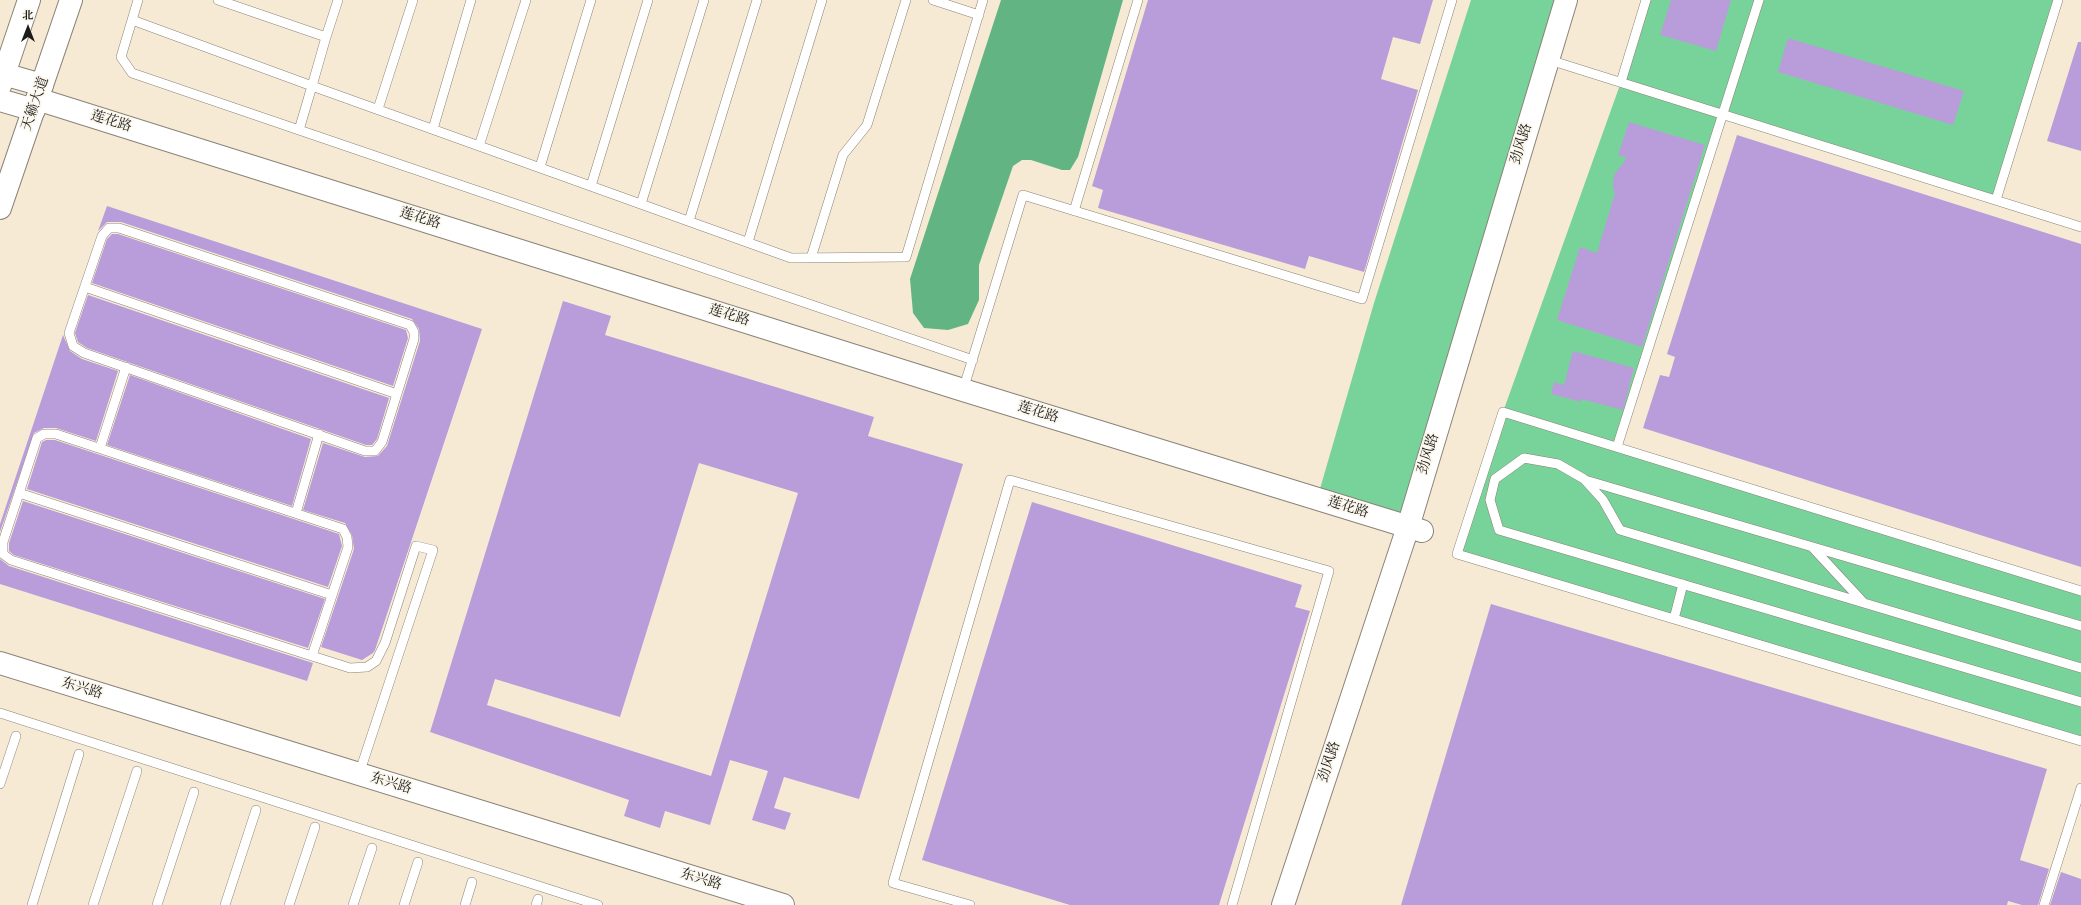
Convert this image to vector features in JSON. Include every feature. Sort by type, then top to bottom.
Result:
[{"type":"street","points":[[1,77],[29,0]]},
{"type":"street","name":"天籁大道","points":[[0,208],[71,0]]},
{"type":"street","name":"劲风路","points":[[1283,905],[1415,529],[1566,0]]},
{"type":"street","name":"劲风路","points":[[1298,905],[1579,0]]},
{"type":"street","name":"莲花路","points":[[1,77],[38,98],[964,390],[1415,529]]},
{"type":"street","name":"莲花路","points":[[0,100],[38,98]]},
{"type":"street","name":"东兴路","points":[[0,663],[783,905]]},
{"type":"lane","points":[[138,0],[121,57],[132,73],[972,360]]},
{"type":"lane","points":[[218,0],[326,37]]},
{"type":"lane","points":[[299,130],[338,0]]},
{"type":"lane","points":[[378,109],[413,0]]},
{"type":"lane","points":[[433,129],[472,0]]},
{"type":"lane","points":[[479,146],[526,0]]},
{"type":"lane","points":[[540,167],[591,0]]},
{"type":"lane","points":[[591,186],[648,0]]},
{"type":"lane","points":[[641,204],[704,0]]},
{"type":"lane","points":[[689,221],[757,0]]},
{"type":"lane","points":[[748,242],[822,0]]},
{"type":"lane","points":[[811,258],[843,155],[867,125],[906,0]]},
{"type":"lane","points":[[933,0],[979,15]]},
{"type":"lane","points":[[132,20],[791,258],[906,257],[983,0]]},
{"type":"lane","points":[[1074,211],[1138,0]]},
{"type":"lane","points":[[964,390],[1023,195],[1362,299],[1452,0]]},
{"type":"lane","points":[[1621,82],[1646,0]]},
{"type":"lane","points":[[1617,447],[1724,116],[1759,0]]},
{"type":"lane","points":[[1996,200],[2058,0]]},
{"type":"lane","points":[[1559,63],[2081,227]]},
{"type":"lane","points":[[109,228],[119,228],[410,325],[414,332],[414,339],[382,442],[375,451],[365,451],[126,367],[84,353],[73,346],[69,333],[102,236],[109,228]]},
{"type":"lane","points":[[85,287],[397,394]]},
{"type":"lane","points":[[100,448],[126,367]]},
{"type":"lane","points":[[2081,591],[1503,412],[1457,554],[2081,741]]},
{"type":"lane","points":[[312,656],[348,547],[347,537],[343,529],[56,434],[44,434],[37,438],[3,542],[3,554],[11,560],[312,656],[350,668],[367,667],[376,661],[385,643],[416,546],[433,550],[359,774]]},
{"type":"lane","points":[[296,513],[319,434]]},
{"type":"lane","points":[[2081,626],[1584,479],[1558,464],[1524,458],[1495,479],[1490,500],[1499,530],[2081,702]]},
{"type":"lane","points":[[1584,479],[1603,500],[1620,530],[2081,668]]},
{"type":"lane","points":[[970,905],[893,883],[1010,480],[1329,572],[1232,905]]},
{"type":"lane","points":[[19,493],[332,595]]},
{"type":"lane","points":[[1811,546],[1864,603]]},
{"type":"lane","points":[[1674,619],[1683,584]]},
{"type":"lane","points":[[0,713],[598,905]]},
{"type":"lane","points":[[0,784],[16,736]]},
{"type":"lane","points":[[32,905],[79,754]]},
{"type":"lane","points":[[93,905],[137,771]]},
{"type":"lane","points":[[2044,905],[2081,788]]},
{"type":"lane","points":[[157,905],[194,792]]},
{"type":"lane","points":[[225,905],[256,810]]},
{"type":"lane","points":[[290,905],[315,827]]},
{"type":"lane","points":[[352,905],[372,848]]},
{"type":"lane","points":[[404,905],[418,862]]},
{"type":"lane","points":[[465,905],[472,882]]},
{"type":"green space","points":[[1001,0],[1123,0],[1078,157],[1070,170],[1062,170],[1031,160],[1022,160],[1013,166],[979,265],[979,300],[968,324],[948,330],[924,328],[913,313],[910,279]]},
{"type":"green space","points":[[1471,0],[1566,0],[1408,527],[1317,499],[1374,303]]},
{"type":"green space","points":[[1646,0],[2058,0],[1996,200],[1724,116],[1617,447],[2081,591],[2081,741],[1457,554],[1503,412],[1621,82]]},
{"type":"building","points":[[1148,0],[1433,0],[1420,44],[1393,37],[1381,79],[1418,90],[1364,272],[1309,256],[1305,269],[1098,208],[1103,190],[1092,186]]},
{"type":"building","points":[[1671,0],[1731,0],[1716,51],[1660,35]]},
{"type":"building","points":[[1788,38],[1964,91],[1953,125],[1778,72]]},
{"type":"building","points":[[2078,42],[2081,42],[2081,151],[2047,141]]},
{"type":"building","points":[[1629,122],[1705,145],[1642,347],[1557,320],[1580,247],[1597,253],[1615,193],[1613,187],[1614,175],[1627,158],[1618,155]]},
{"type":"building","points":[[1737,135],[2081,244],[2081,567],[1643,428],[1660,375],[1669,377],[1675,357],[1667,354]]},
{"type":"building","points":[[107,206],[482,329],[375,650],[362,660],[321,647],[354,549],[352,535],[345,523],[303,510],[323,443],[365,457],[378,456],[387,446],[420,341],[419,329],[412,319],[121,222],[107,222],[98,231]]},
{"type":"building","points":[[112,234],[118,234],[406,330],[408,338],[393,386],[92,283],[107,239]]},
{"type":"building","points":[[88,295],[389,398],[377,439],[372,445],[366,445],[87,348],[78,342],[75,333]]},
{"type":"building","points":[[563,301],[611,316],[605,335],[874,417],[868,436],[963,464],[859,799],[784,777],[774,808],[791,813],[785,830],[752,820],[768,771],[730,760],[710,825],[665,811],[660,828],[624,816],[629,800],[430,732]],"holes":[[[699,463],[798,493],[711,776],[487,705],[495,679],[620,717]]]},
{"type":"building","points":[[63,335],[70,351],[82,359],[118,371],[96,441],[56,428],[44,428],[34,433],[0,532],[0,524]]},
{"type":"building","points":[[1573,351],[1634,368],[1623,410],[1581,399],[1581,402],[1551,394],[1554,382],[1564,385]]},
{"type":"building","points":[[130,375],[311,439],[292,506],[107,445]]},
{"type":"building","points":[[46,440],[55,440],[339,534],[342,546],[328,587],[27,489],[42,442]]},
{"type":"building","points":[[23,501],[325,599],[308,648],[14,555],[9,551],[9,543]]},
{"type":"building","points":[[1032,502],[1302,585],[1295,607],[1310,611],[1219,905],[1070,905],[922,860]]},
{"type":"building","points":[[0,559],[9,566],[313,663],[307,681],[0,584]]},
{"type":"building","points":[[1491,604],[2047,769],[2020,860],[2049,869],[2038,905],[2022,905],[2008,901],[2007,905],[1401,905]]},
{"type":"building","points":[[2061,872],[2081,879],[2081,905],[2050,905]]}]
